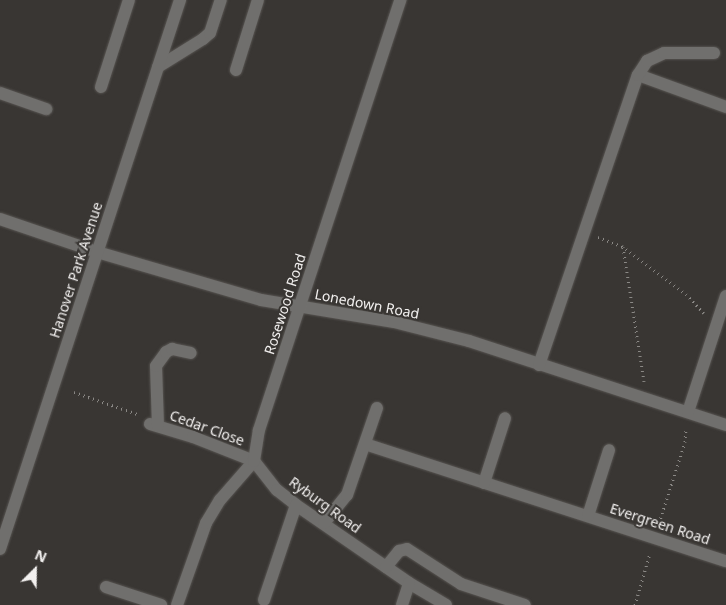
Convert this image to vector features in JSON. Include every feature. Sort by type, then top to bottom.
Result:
[{"type":"street","points":[[101,87],[129,0]]},
{"type":"street","name":"Hanover Park Avenue","points":[[0,550],[180,0]]},
{"type":"street","points":[[158,67],[203,40],[210,33],[221,0]]},
{"type":"street","points":[[236,70],[258,0]]},
{"type":"street","name":"Rosewood Road","points":[[254,461],[258,430],[400,0]]},
{"type":"street","points":[[539,365],[638,76],[647,62],[664,53],[714,53]]},
{"type":"street","points":[[638,76],[726,106]]},
{"type":"street","points":[[0,93],[46,109]]},
{"type":"street","name":"Lonedown Road","points":[[0,219],[97,252],[262,300],[394,322],[469,341],[726,425]]},
{"type":"street","points":[[688,412],[721,328],[726,296]]},
{"type":"street","points":[[151,422],[156,366],[166,352],[172,349],[191,353]]},
{"type":"street","points":[[324,523],[347,495],[377,408]]},
{"type":"street","points":[[484,483],[505,418]]},
{"type":"street","name":"Cedar Close","points":[[151,422],[254,461]]},
{"type":"street","name":"Evergreen Road","points":[[365,444],[654,538],[725,557]]},
{"type":"street","name":"Evergreen Road","points":[[588,516],[609,450]]},
{"type":"street","points":[[178,605],[206,523],[220,500],[254,461]]},
{"type":"street","name":"Ryburg Road","points":[[254,461],[278,490],[296,505],[409,583],[446,605]]},
{"type":"street","points":[[264,600],[296,505]]},
{"type":"street","points":[[386,567],[399,550],[407,549],[461,584],[525,605]]},
{"type":"street","points":[[402,605],[409,583]]},
{"type":"street","points":[[106,587],[161,605]]},
{"type":"path","points":[[584,231],[622,246],[686,294],[721,328]]},
{"type":"path","points":[[622,246],[647,400]]},
{"type":"path","points":[[74,392],[151,422]]},
{"type":"path","points":[[635,605],[685,442],[688,412]]}]
